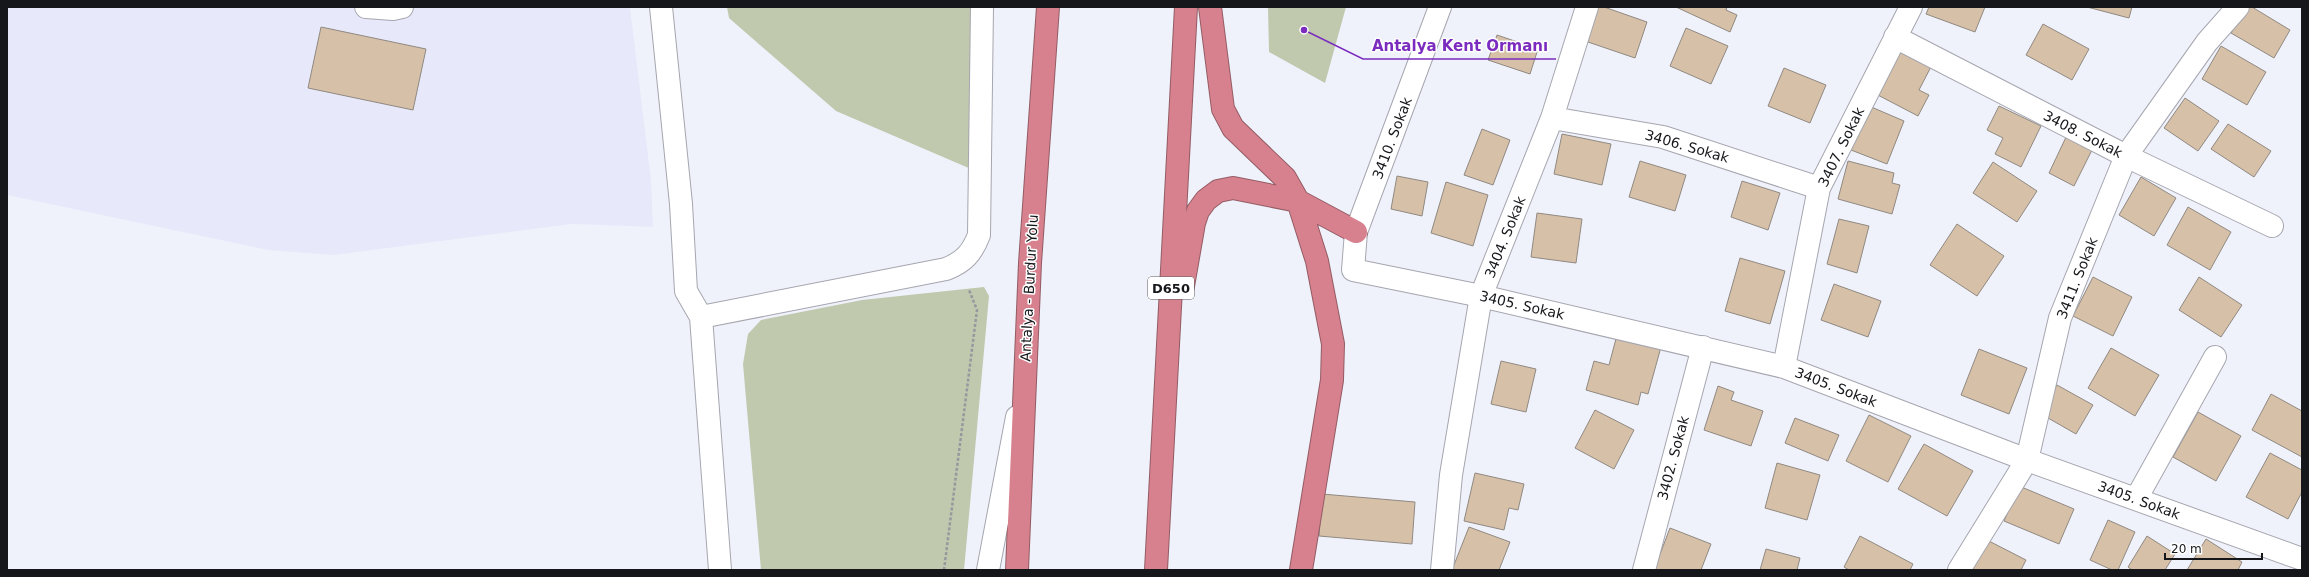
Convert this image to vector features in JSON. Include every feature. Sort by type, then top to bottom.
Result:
[{"type":"highway","name":"Antalya - Burdur Yolu","points":[[1017,570],[1024,376],[1048,7]]},
{"type":"highway","name":"D650","points":[[1156,570],[1186,7]]},
{"type":"highway","points":[[1210,7],[1224,109],[1233,128],[1285,178],[1298,201],[1316,261],[1333,344],[1332,380],[1301,570]]},
{"type":"highway","points":[[1165,382],[1194,223],[1206,200],[1218,192],[1233,188],[1298,201],[1356,232]]},
{"type":"street","points":[[366,7],[393,9],[402,7]]},
{"type":"street","points":[[661,7],[681,204],[686,291],[701,317],[720,570]]},
{"type":"street","points":[[701,317],[946,269],[959,263],[968,256],[979,235],[982,7]]},
{"type":"street","name":"3410. Sokak","points":[[1353,270],[1356,232],[1440,7]]},
{"type":"street","name":"3404. Sokak","points":[[1442,570],[1451,475],[1481,296],[1552,118],[1586,7]]},
{"type":"street","name":"3407. Sokak","points":[[1784,367],[1819,188],[1911,7]]},
{"type":"street","name":"3411. Sokak","points":[[1960,570],[2027,460],[2060,318],[2126,156],[2207,42],[2238,7]]},
{"type":"street","name":"3408. Sokak","points":[[1895,37],[2126,156],[2272,226]]},
{"type":"street","name":"3406. Sokak","points":[[1552,118],[1663,136],[1819,188]]},
{"type":"street","name":"3405. Sokak","points":[[1353,270],[1481,296],[1784,367],[2027,460],[2302,559]]},
{"type":"street","name":"3402. Sokak","points":[[1644,570],[1703,347]]},
{"type":"street","points":[[2136,499],[2215,356]]},
{"type":"street","points":[[988,570],[1024,376]]},
{"type":"path","points":[[944,570],[977,310],[959,263]]},
{"type":"shaded area","points":[[7,7],[630,7],[651,180],[653,227],[572,224],[334,255],[268,250],[7,195]]},
{"type":"green space","points":[[727,7],[976,7],[971,169],[836,111],[729,18]]},
{"type":"green space","points":[[1268,7],[1346,7],[1325,83],[1269,52]]},
{"type":"green space","points":[[984,287],[989,296],[964,570],[761,570],[743,364],[748,334],[761,320],[862,300]]},
{"type":"building","points":[[1597,7],[1604,7],[1647,22],[1635,58],[1585,41]]},
{"type":"building","points":[[1676,7],[1727,7],[1726,10],[1737,15],[1730,32]]},
{"type":"building","points":[[1929,7],[1985,7],[1975,32],[1926,14]]},
{"type":"building","points":[[2087,7],[2132,7],[2129,18]]},
{"type":"building","points":[[2246,7],[2252,7],[2290,30],[2274,58],[2231,33]]},
{"type":"building","points":[[2043,24],[2089,49],[2072,80],[2026,55]]},
{"type":"building","points":[[321,27],[426,49],[413,110],[308,88]]},
{"type":"building","points":[[1686,28],[1728,46],[1711,84],[1670,66]]},
{"type":"building","points":[[1497,35],[1538,49],[1530,74],[1488,60]]},
{"type":"building","points":[[1900,44],[1934,61],[1919,90],[1929,95],[1918,116],[1874,93]]},
{"type":"building","points":[[2221,46],[2266,72],[2247,105],[2202,79]]},
{"type":"building","points":[[1784,68],[1826,85],[1810,123],[1768,106]]},
{"type":"building","points":[[2185,98],[2219,121],[2198,151],[2164,128]]},
{"type":"building","points":[[1869,106],[1904,121],[1887,164],[1851,150]]},
{"type":"building","points":[[1999,106],[2041,126],[2021,167],[1995,154],[2003,138],[1987,130]]},
{"type":"building","points":[[2228,124],[2271,151],[2254,177],[2211,149]]},
{"type":"building","points":[[1482,129],[1510,140],[1493,185],[1464,175]]},
{"type":"building","points":[[1562,134],[1611,144],[1602,185],[1554,174]]},
{"type":"building","points":[[2067,135],[2093,148],[2074,186],[2049,173]]},
{"type":"building","points":[[1640,161],[1686,175],[1675,211],[1629,197]]},
{"type":"building","points":[[1848,161],[1894,173],[1892,183],[1900,185],[1892,214],[1838,199]]},
{"type":"building","points":[[1993,162],[2037,191],[2017,222],[1973,193]]},
{"type":"building","points":[[1397,176],[1428,182],[1422,216],[1391,209]]},
{"type":"building","points":[[2141,177],[2176,198],[2154,236],[2119,215]]},
{"type":"building","points":[[1742,181],[1780,193],[1768,230],[1731,217]]},
{"type":"building","points":[[1446,182],[1488,195],[1473,246],[1431,233]]},
{"type":"building","points":[[2188,207],[2231,232],[2210,270],[2167,245]]},
{"type":"building","points":[[1537,213],[1582,219],[1576,263],[1531,257]]},
{"type":"building","points":[[1839,219],[1869,226],[1857,273],[1827,264]]},
{"type":"building","points":[[1957,224],[2004,256],[1977,296],[1930,265]]},
{"type":"building","points":[[1740,258],[1785,271],[1770,324],[1725,311]]},
{"type":"building","points":[[2093,277],[2132,297],[2113,336],[2073,316]]},
{"type":"building","points":[[2199,277],[2242,305],[2221,337],[2179,310]]},
{"type":"building","points":[[1834,284],[1881,301],[1868,337],[1821,320]]},
{"type":"building","points":[[1617,335],[1661,347],[1648,394],[1641,392],[1638,405],[1586,390],[1594,361],[1609,365]]},
{"type":"building","points":[[2111,348],[2159,375],[2135,416],[2088,388]]},
{"type":"building","points":[[1979,349],[2027,368],[2009,414],[1961,395]]},
{"type":"building","points":[[1501,361],[1536,369],[1526,412],[1491,404]]},
{"type":"building","points":[[2057,385],[2093,405],[2076,434],[2041,414]]},
{"type":"building","points":[[1718,386],[1734,392],[1731,400],[1763,411],[1751,446],[1704,430]]},
{"type":"building","points":[[2271,394],[2302,411],[2302,457],[2252,430]]},
{"type":"building","points":[[1595,410],[1634,430],[1614,469],[1575,448]]},
{"type":"building","points":[[2198,412],[2241,436],[2216,481],[2173,457]]},
{"type":"building","points":[[1869,415],[1911,436],[1888,482],[1846,461]]},
{"type":"building","points":[[1795,418],[1839,435],[1828,461],[1785,443]]},
{"type":"building","points":[[1924,444],[1973,471],[1947,516],[1898,489]]},
{"type":"building","points":[[2270,453],[2302,470],[2302,492],[2288,519],[2246,497]]},
{"type":"building","points":[[1777,463],[1820,475],[1807,520],[1765,508]]},
{"type":"building","points":[[1475,473],[1524,484],[1518,510],[1509,508],[1504,530],[1464,521]]},
{"type":"building","points":[[2019,486],[2074,509],[2059,544],[2004,521]]},
{"type":"building","points":[[1322,494],[1415,502],[1412,544],[1319,536]]},
{"type":"building","points":[[2108,520],[2135,532],[2118,570],[2112,570],[2090,560]]},
{"type":"building","points":[[1469,527],[1510,542],[1499,570],[1452,570]]},
{"type":"building","points":[[1670,528],[1711,544],[1701,570],[1654,570]]},
{"type":"building","points":[[1860,536],[1913,564],[1910,570],[1849,570],[1844,567]]},
{"type":"building","points":[[2147,536],[2175,554],[2165,570],[2132,570],[2128,567]]},
{"type":"building","points":[[1985,539],[2026,560],[2021,570],[1969,570]]},
{"type":"building","points":[[2206,539],[2242,562],[2238,570],[2187,570]]},
{"type":"building","points":[[1766,549],[1800,558],[1797,570],[1760,570]]},
{"type":"place","name":"Antalya Kent Ormanı","points":[[1304,30]]}]
